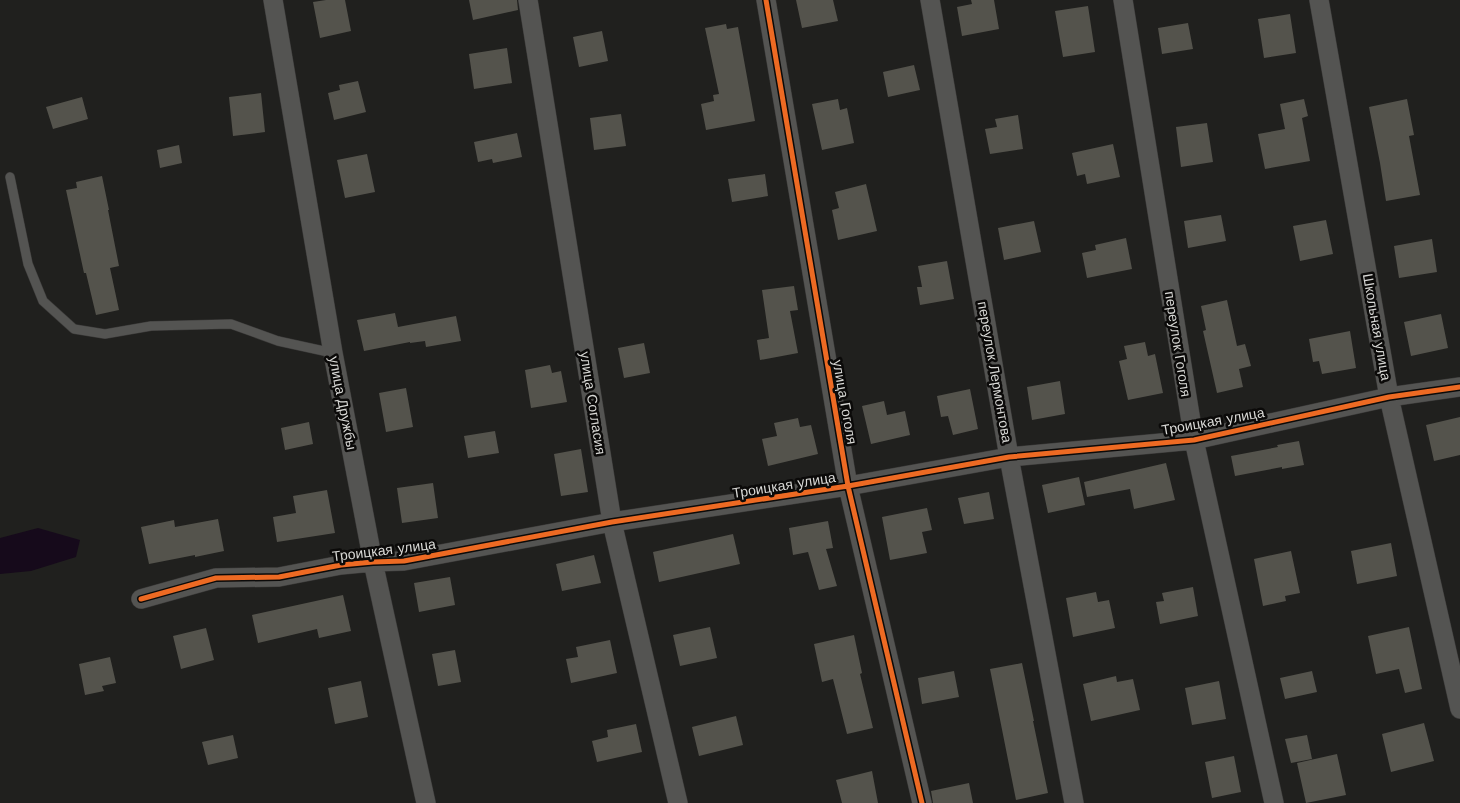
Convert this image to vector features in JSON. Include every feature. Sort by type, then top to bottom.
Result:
[{"type":"street","name":"улица Дружбы","points":[[273,0],[333,353],[373,562],[426,803]]},
{"type":"street","name":"улица Согласия","points":[[528,0],[612,522],[678,803]]},
{"type":"street","name":"улица Гоголя","points":[[766,0],[848,486],[922,803]]},
{"type":"street","name":"переулок Лермонтова","points":[[930,0],[1009,457],[1074,803]]},
{"type":"street","name":"переулок Гоголя","points":[[1123,0],[1194,440],[1274,803]]},
{"type":"street","name":"Школьная улица","points":[[1319,0],[1389,397],[1460,710]]},
{"type":"street","name":"Троицкая улица","points":[[141,599],[216,578],[278,576],[341,565],[404,561],[612,522],[848,486],[1009,457],[1194,440],[1389,397],[1460,387]]},
{"type":"lane","points":[[10,177],[28,264],[43,301],[74,329],[105,334],[150,326],[231,324],[278,341],[333,353]]},
{"type":"shaded area","points":[[38,528],[80,540],[76,557],[31,571],[0,574],[0,538]]},
{"type":"building","points":[[345,0],[351,31],[320,38],[313,2]]},
{"type":"building","points":[[469,0],[517,0],[518,10],[473,20]]},
{"type":"building","points":[[796,0],[833,0],[838,21],[802,28]]},
{"type":"building","points":[[971,0],[994,0],[999,29],[962,36],[957,7],[972,4]]},
{"type":"building","points":[[1088,6],[1095,52],[1063,57],[1055,11]]},
{"type":"building","points":[[1290,14],[1296,53],[1264,58],[1258,19]]},
{"type":"building","points":[[1188,23],[1193,49],[1162,54],[1158,28]]},
{"type":"building","points":[[726,24],[727,29],[738,27],[755,121],[706,130],[701,104],[714,101],[713,95],[719,94],[705,28]]},
{"type":"building","points":[[602,31],[608,61],[579,67],[573,37]]},
{"type":"building","points":[[507,48],[512,83],[474,89],[469,54]]},
{"type":"building","points":[[914,65],[920,90],[888,97],[883,72]]},
{"type":"building","points":[[358,81],[366,112],[334,120],[328,93],[340,90],[339,85]]},
{"type":"building","points":[[261,93],[265,132],[233,136],[229,97]]},
{"type":"building","points":[[82,97],[88,119],[53,129],[46,107]]},
{"type":"building","points":[[838,99],[840,110],[847,108],[854,143],[822,150],[812,104]]},
{"type":"building","points":[[1304,99],[1308,116],[1302,118],[1310,161],[1265,169],[1258,134],[1285,129],[1280,104]]},
{"type":"building","points":[[1407,99],[1414,135],[1409,136],[1420,195],[1386,201],[1369,107]]},
{"type":"building","points":[[621,114],[626,146],[594,150],[590,118]]},
{"type":"building","points":[[1018,115],[1023,149],[990,154],[985,129],[997,127],[995,119]]},
{"type":"building","points":[[1207,123],[1213,162],[1181,167],[1176,127]]},
{"type":"building","points":[[517,133],[522,157],[493,163],[492,159],[478,162],[474,142]]},
{"type":"building","points":[[1113,144],[1120,177],[1087,184],[1085,174],[1077,176],[1072,153]]},
{"type":"building","points":[[179,145],[182,163],[160,168],[157,150]]},
{"type":"building","points":[[367,154],[375,192],[345,198],[337,160]]},
{"type":"building","points":[[765,174],[768,196],[732,202],[728,179]]},
{"type":"building","points":[[102,176],[119,266],[110,268],[119,310],[96,315],[86,273],[84,273],[66,190],[77,188],[76,182]]},
{"type":"building","points":[[866,184],[877,231],[838,240],[832,210],[839,208],[835,192]]},
{"type":"building","points":[[1221,215],[1226,241],[1188,248],[1184,221]]},
{"type":"building","points":[[1326,220],[1333,254],[1300,261],[1293,226]]},
{"type":"building","points":[[1034,221],[1041,252],[1004,260],[998,228]]},
{"type":"building","points":[[1126,238],[1132,269],[1087,278],[1082,253],[1096,250],[1095,245]]},
{"type":"building","points":[[1432,239],[1437,272],[1399,278],[1394,246]]},
{"type":"building","points":[[947,261],[954,299],[920,305],[917,287],[922,287],[918,266]]},
{"type":"building","points":[[794,286],[798,310],[790,311],[798,353],[760,360],[757,340],[769,338],[762,290]]},
{"type":"building","points":[[1227,300],[1237,346],[1245,344],[1251,366],[1239,369],[1243,387],[1217,393],[1203,331],[1206,330],[1201,306]]},
{"type":"building","points":[[395,313],[398,327],[456,316],[461,341],[426,347],[425,341],[410,342],[364,351],[357,320]]},
{"type":"building","points":[[1441,314],[1448,348],[1411,356],[1404,322]]},
{"type":"building","points":[[1350,331],[1356,368],[1322,374],[1319,361],[1313,362],[1309,339]]},
{"type":"building","points":[[1145,342],[1148,356],[1155,354],[1163,393],[1128,400],[1119,361],[1127,359],[1124,346]]},
{"type":"building","points":[[644,343],[650,373],[624,378],[618,348]]},
{"type":"building","points":[[550,365],[552,373],[561,371],[567,402],[531,408],[525,370]]},
{"type":"building","points":[[1060,381],[1065,414],[1032,420],[1027,387]]},
{"type":"building","points":[[406,388],[413,427],[386,432],[379,393]]},
{"type":"building","points":[[970,389],[978,429],[953,435],[948,416],[941,417],[937,396]]},
{"type":"building","points":[[884,401],[887,415],[905,411],[910,435],[871,444],[862,406]]},
{"type":"building","points":[[1460,417],[1460,455],[1434,461],[1426,425]]},
{"type":"building","points":[[798,418],[800,427],[811,425],[818,454],[768,466],[762,439],[777,436],[774,423]]},
{"type":"building","points":[[309,422],[313,444],[285,450],[281,428]]},
{"type":"building","points":[[495,431],[499,453],[468,458],[464,436]]},
{"type":"building","points":[[1299,441],[1304,465],[1235,476],[1231,456]]},
{"type":"building","points":[[581,449],[588,492],[561,496],[554,454]]},
{"type":"building","points":[[1166,463],[1175,500],[1134,509],[1130,489],[1087,497],[1084,482]]},
{"type":"building","points":[[1079,477],[1085,505],[1048,513],[1042,485]]},
{"type":"building","points":[[433,483],[438,518],[402,523],[397,488]]},
{"type":"building","points":[[327,490],[335,533],[277,542],[273,517],[296,513],[293,496]]},
{"type":"building","points":[[989,492],[994,519],[964,524],[958,498]]},
{"type":"building","points":[[927,508],[932,530],[922,532],[927,553],[890,560],[882,517]]},
{"type":"building","points":[[218,519],[224,551],[149,564],[141,527],[174,520],[175,527]]},
{"type":"building","points":[[828,521],[833,548],[826,549],[837,586],[819,590],[808,552],[793,555],[789,528]]},
{"type":"building","points":[[733,534],[740,564],[659,582],[653,552]]},
{"type":"building","points":[[1391,543],[1397,576],[1357,584],[1351,551]]},
{"type":"building","points":[[1291,551],[1300,593],[1285,596],[1286,601],[1263,606],[1254,559]]},
{"type":"building","points":[[594,555],[601,583],[562,591],[556,564]]},
{"type":"building","points":[[450,577],[455,605],[419,612],[414,583]]},
{"type":"building","points":[[1193,587],[1198,616],[1160,624],[1156,602],[1164,601],[1162,593]]},
{"type":"building","points":[[1096,592],[1098,602],[1109,600],[1115,628],[1073,637],[1066,598]]},
{"type":"building","points":[[343,595],[351,631],[319,638],[317,629],[258,643],[252,615]]},
{"type":"building","points":[[710,627],[717,658],[680,666],[673,635]]},
{"type":"building","points":[[1409,627],[1422,689],[1405,693],[1399,669],[1376,674],[1368,636]]},
{"type":"building","points":[[206,628],[214,660],[181,669],[173,636]]},
{"type":"building","points":[[854,635],[862,673],[860,674],[873,728],[847,734],[833,679],[822,682],[814,644]]},
{"type":"building","points":[[610,640],[617,673],[571,683],[566,659],[578,657],[576,647]]},
{"type":"building","points":[[455,650],[461,682],[438,686],[432,654]]},
{"type":"building","points":[[110,657],[116,683],[102,686],[104,691],[85,695],[79,664]]},
{"type":"building","points":[[1022,663],[1048,793],[1016,800],[990,669]]},
{"type":"building","points":[[954,671],[959,697],[922,704],[918,678]]},
{"type":"building","points":[[1312,671],[1317,692],[1285,699],[1280,678]]},
{"type":"building","points":[[1116,676],[1117,682],[1133,679],[1140,710],[1091,721],[1083,684]]},
{"type":"building","points":[[361,681],[368,717],[335,724],[328,688]]},
{"type":"building","points":[[1219,681],[1226,719],[1192,725],[1185,688]]},
{"type":"building","points":[[736,716],[743,745],[699,756],[692,727]]},
{"type":"building","points":[[1424,723],[1434,761],[1391,772],[1382,734]]},
{"type":"building","points":[[636,724],[642,752],[597,762],[592,741],[608,737],[607,730]]},
{"type":"building","points":[[233,735],[238,758],[208,765],[202,742]]},
{"type":"building","points":[[1307,735],[1312,759],[1291,763],[1285,739]]},
{"type":"building","points":[[1337,754],[1346,795],[1306,803],[1297,763]]},
{"type":"building","points":[[1234,756],[1241,792],[1212,798],[1205,762]]},
{"type":"building","points":[[872,771],[878,803],[842,803],[836,780]]},
{"type":"building","points":[[969,783],[973,803],[933,803],[931,791]]},
{"type":"cycle path","points":[[766,0],[848,486],[922,803]]},
{"type":"cycle path","points":[[141,599],[216,578],[279,577],[341,565],[404,561],[612,522],[848,486],[1009,457],[1194,440],[1389,397],[1460,387]]}]
